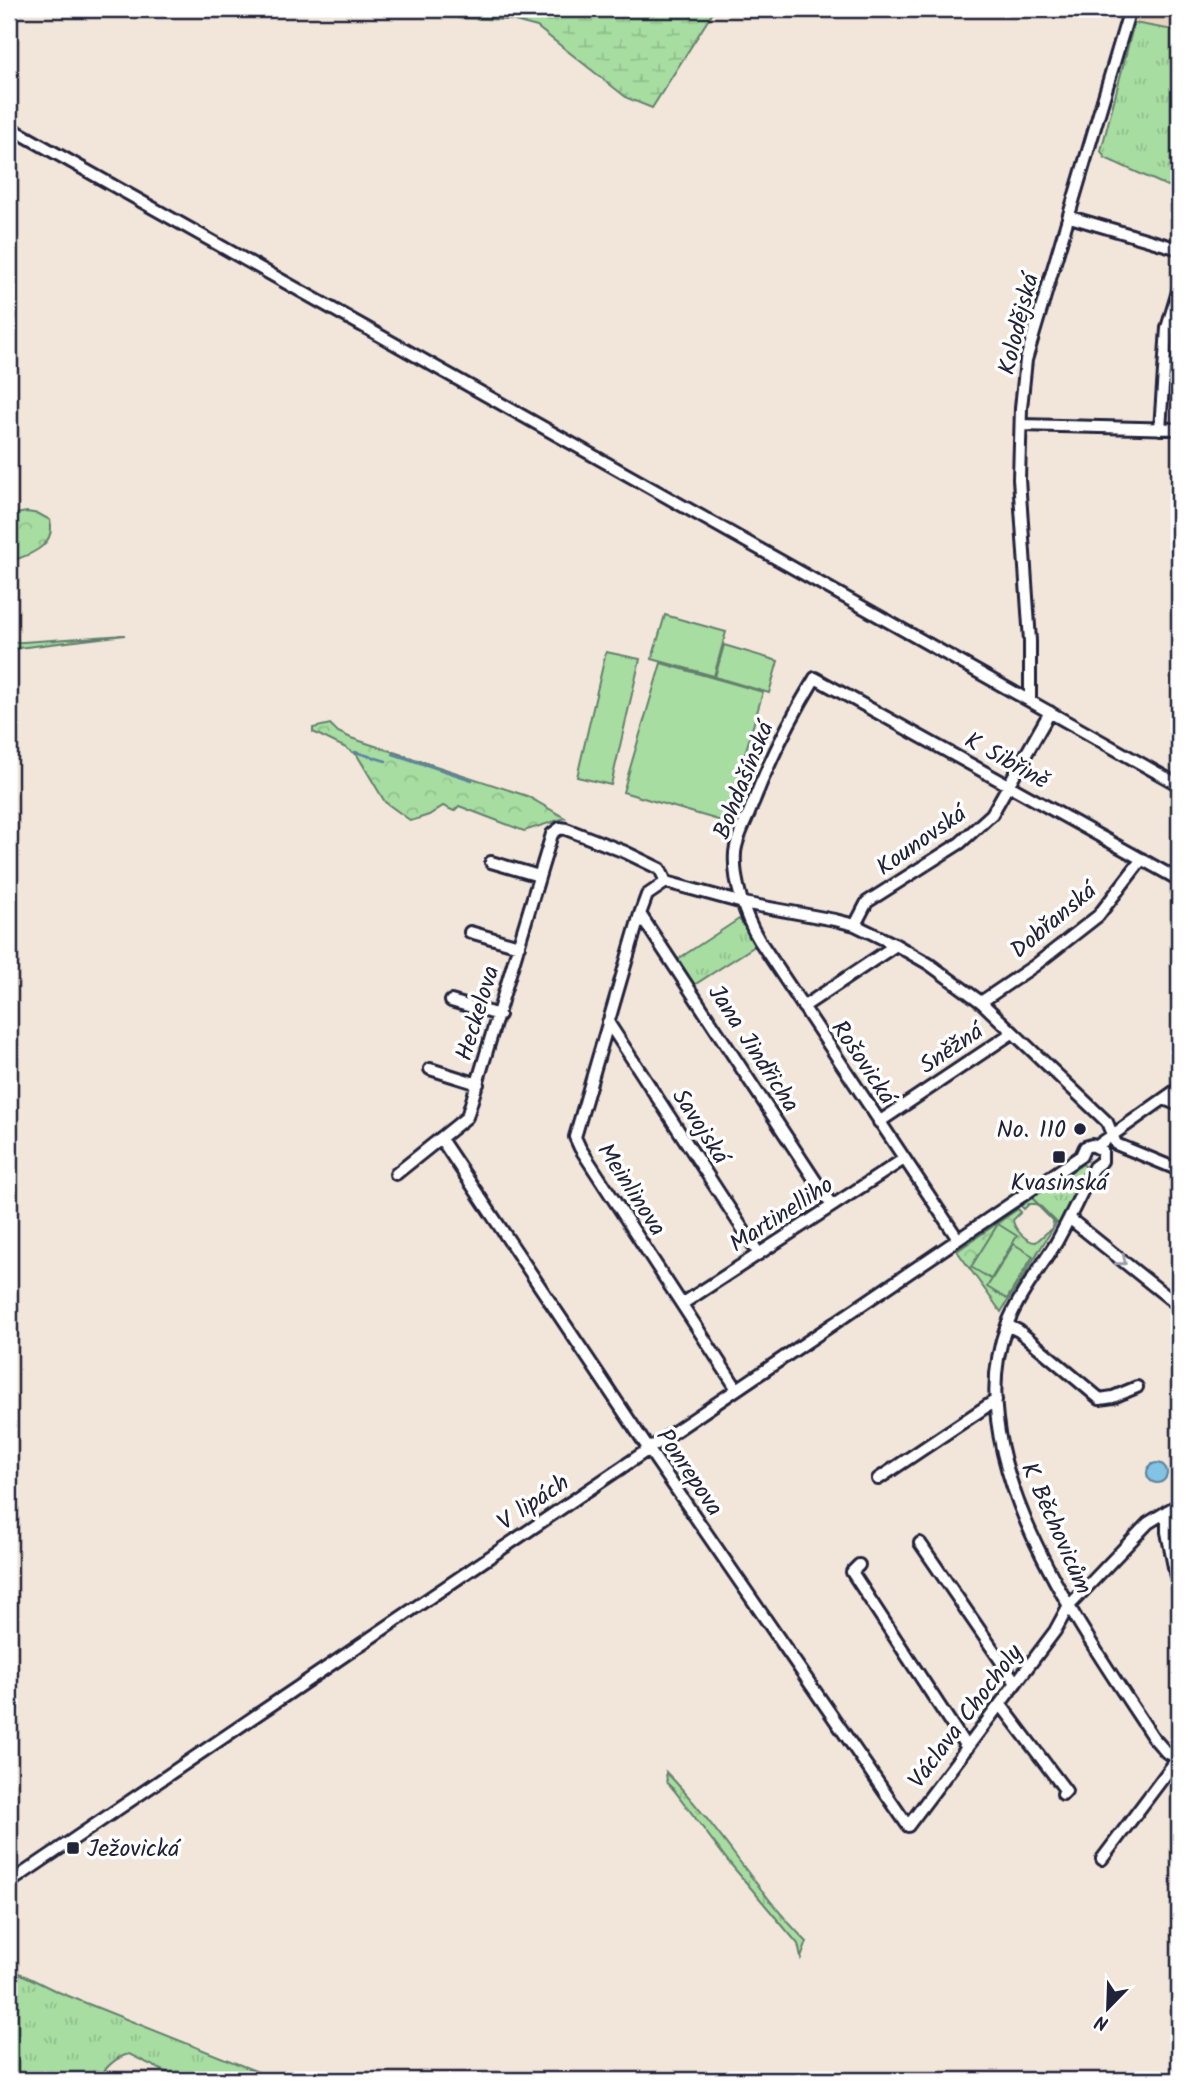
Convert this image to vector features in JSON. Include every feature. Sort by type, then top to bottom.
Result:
[{"type":"street","name":"Kolodějská","points":[[1030,701],[1030,641],[1019,479],[1026,360],[1130,9]]},
{"type":"street","points":[[9,127],[1179,785]]},
{"type":"street","points":[[1070,217],[1179,249]]},
{"type":"street","points":[[1160,429],[1167,328],[1179,288]]},
{"type":"street","points":[[1021,425],[1179,429]]},
{"type":"street","name":"K Sibřině","points":[[815,678],[1179,880]]},
{"type":"street","name":"Bohdašínská","points":[[743,903],[735,852],[741,833],[780,738],[815,678]]},
{"type":"street","name":"Kounovská","points":[[855,925],[867,902],[960,843],[992,814],[1050,712]]},
{"type":"street","name":"Heckelova","points":[[396,1174],[467,1117],[552,834],[560,828],[566,829],[625,852],[660,869],[666,882]]},
{"type":"street","name":"Dobřanská","points":[[981,1002],[1082,929],[1115,895],[1142,859]]},
{"type":"street","points":[[491,862],[539,876]]},
{"type":"street","points":[[666,882],[743,903],[855,925],[896,945],[929,964],[981,1002],[1108,1122],[1116,1144],[1179,1170]]},
{"type":"street","name":"Meinlinova","points":[[666,882],[647,895],[640,914],[575,1130],[576,1141],[737,1389]]},
{"type":"street","name":"Rošovická","points":[[743,903],[756,936],[958,1240]]},
{"type":"street","name":"Jana Jindřicha","points":[[640,914],[832,1206]]},
{"type":"street","points":[[470,932],[519,946]]},
{"type":"street","points":[[803,1007],[896,945]]},
{"type":"street","points":[[451,1000],[499,1015]]},
{"type":"street","name":"Savojská","points":[[608,1022],[759,1254]]},
{"type":"street","name":"Sněžná","points":[[879,1122],[1012,1033]]},
{"type":"street","points":[[430,1069],[478,1084]]},
{"type":"street","points":[[1100,1148],[1111,1136],[1179,1088]]},
{"type":"street","points":[[1164,1099],[1179,1105]]},
{"type":"street","name":"Ponrepova","points":[[441,1139],[648,1448],[908,1826]]},
{"type":"street","points":[[1092,1144],[1100,1148],[1102,1161],[1094,1167],[1085,1164],[1081,1156],[1085,1147],[1092,1144]]},
{"type":"street","name":"V lipách","points":[[9,1883],[1081,1156]]},
{"type":"street","name":"Martinelliho","points":[[682,1304],[904,1159]]},
{"type":"street","name":"K Běchovicům","points":[[1094,1167],[1069,1218],[1007,1325],[999,1354],[996,1400],[999,1432],[1005,1461],[1022,1510],[1068,1607],[1159,1745],[1179,1762]]},
{"type":"street","points":[[1069,1218],[1179,1307]]},
{"type":"street","points":[[1007,1325],[1019,1331],[1100,1399],[1113,1397],[1137,1387]]},
{"type":"street","points":[[878,1479],[996,1400]]},
{"type":"street","name":"Václava Chocholy","points":[[908,1826],[1055,1631],[1068,1607],[1148,1522],[1179,1504]]},
{"type":"street","points":[[1167,1511],[1167,1532],[1179,1592]]},
{"type":"street","points":[[920,1543],[1016,1683]]},
{"type":"street","points":[[859,1565],[852,1572],[967,1748]]},
{"type":"street","points":[[1001,1704],[1066,1791],[1063,1794]]},
{"type":"street","points":[[1102,1859],[1179,1762]]},
{"type":"shaded area","points":[[1137,9],[1179,9],[1179,31],[1134,23]]},
{"type":"green space","points":[[448,9],[715,9],[652,108],[627,98],[537,27],[511,20],[458,18]]},
{"type":"green space","points":[[1134,23],[1179,31],[1179,189],[1105,158],[1101,151]]},
{"type":"green space","points":[[27,512],[50,520],[50,535],[37,550],[17,559],[9,556],[9,515]]},
{"type":"green space","points":[[665,615],[726,632],[714,676],[652,659]]},
{"type":"green space","points":[[125,635],[9,649],[9,643]]},
{"type":"green space","points":[[724,645],[778,661],[769,693],[715,677]]},
{"type":"green space","points":[[606,652],[640,659],[611,785],[577,777]]},
{"type":"green space","points":[[661,663],[763,692],[725,822],[623,792]]},
{"type":"green space","points":[[330,724],[338,732],[351,738],[527,796],[565,818],[524,831],[459,806],[454,811],[443,806],[429,815],[411,821],[385,802],[357,755],[313,732],[313,728]]},
{"type":"green space","points":[[739,919],[758,944],[694,985],[678,959]]},
{"type":"green space","points":[[1083,1164],[1087,1169],[1059,1225],[1032,1198]]},
{"type":"green space","points":[[1032,1198],[1055,1221],[1055,1225],[1001,1312],[957,1251],[1018,1209],[1021,1212],[1013,1220],[1016,1227],[1025,1237],[1036,1242],[1052,1228],[1053,1221],[1036,1204],[1029,1204],[1024,1209],[1020,1205]]},
{"type":"green space","points":[[998,1224],[1017,1236],[991,1279],[971,1267]]},
{"type":"green space","points":[[1014,1244],[1033,1256],[1007,1299],[987,1287]]},
{"type":"green space","points":[[666,1772],[703,1814],[770,1901],[807,1942],[801,1958],[798,1944],[728,1861],[667,1782]]},
{"type":"green space","points":[[9,1968],[56,1991],[278,2080],[182,2080],[129,2054],[111,2064],[99,2080],[9,2080]]},
{"type":"water","points":[[1157,1463],[1164,1466],[1167,1473],[1164,1480],[1157,1483],[1150,1480],[1147,1473],[1150,1466]]},
{"type":"waterway","points":[[355,752],[386,761]]},
{"type":"waterway","points":[[393,754],[472,780]]},
{"type":"place","name":"No. 110","points":[[1080,1129]]},
{"type":"place","name":"Kvasinská","points":[[1059,1157]]},
{"type":"place","name":"Ježovická","points":[[73,1848]]}]
